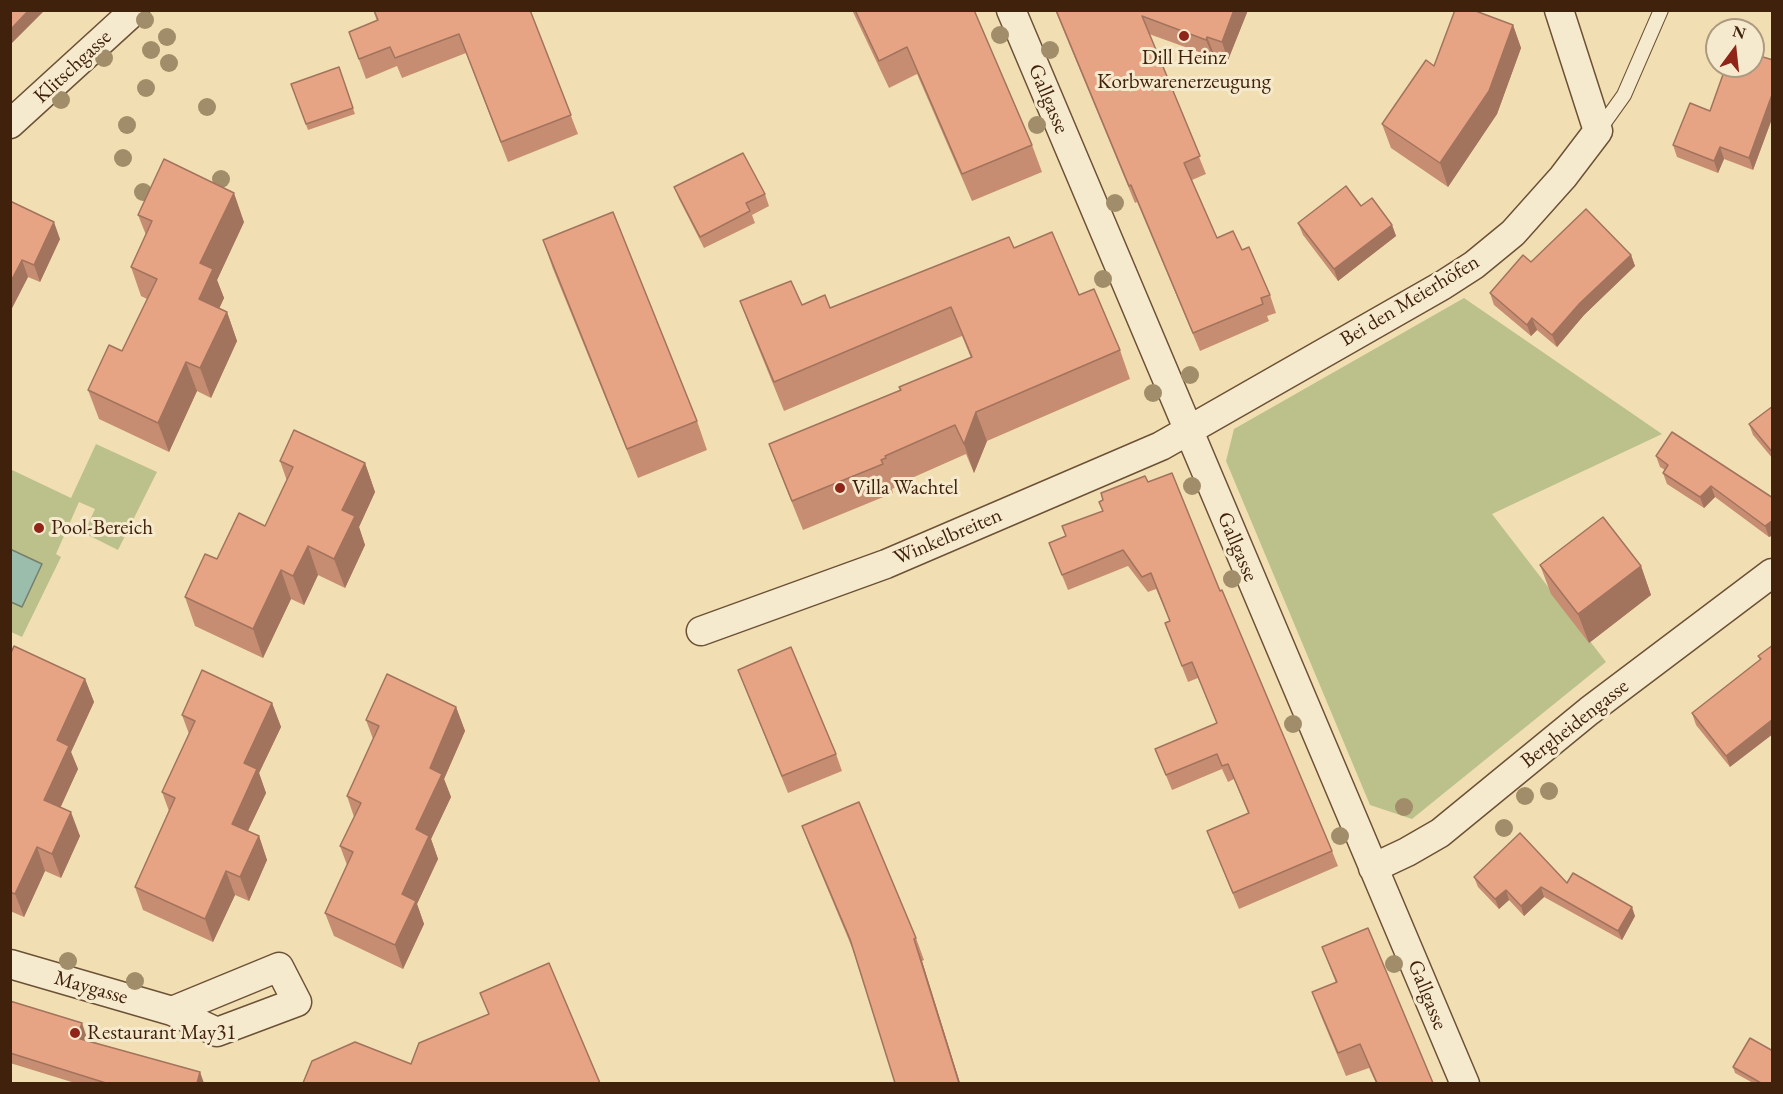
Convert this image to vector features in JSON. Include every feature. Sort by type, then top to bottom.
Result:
[{"type":"street","name":"Klitschgasse","points":[[10,124],[135,10]]},
{"type":"street","name":"Gallgasse","points":[[1011,10],[1464,1083]]},
{"type":"street","points":[[1559,10],[1598,131]]},
{"type":"street","name":"Bei den Meierhöfen","points":[[1188,430],[1443,285],[1474,265],[1512,233],[1563,177],[1598,131]]},
{"type":"street","name":"Winkelbreiten","points":[[701,632],[886,564],[1161,446],[1188,430]]},
{"type":"street","name":"Bergheidengasse","points":[[1373,868],[1440,833],[1589,711],[1773,573]]},
{"type":"street","name":"Maygasse","points":[[10,964],[172,1011]]},
{"type":"lane","points":[[1598,131],[1624,95],[1661,10]]},
{"type":"green space","points":[[1464,298],[1662,434],[1492,514],[1606,662],[1412,819],[1370,805],[1226,461],[1234,429]]},
{"type":"green space","points":[[96,444],[157,472],[118,550],[84,533],[95,509],[79,502],[56,554],[61,557],[22,637],[11,632],[10,469],[71,498]]},
{"type":"shaded area","points":[[10,549],[42,564],[22,607],[11,602]]},
{"type":"building","points":[[10,10],[29,10],[10,30]]},
{"type":"building","points":[[374,10],[530,10],[571,115],[501,142],[459,34],[395,58],[390,47],[359,59],[349,32],[378,20]]},
{"type":"building","points":[[855,10],[974,10],[1032,145],[962,174],[907,47],[879,61]]},
{"type":"building","points":[[1056,10],[1234,10],[1222,42],[1207,37],[1206,40],[1142,16],[1200,156],[1184,163],[1217,238],[1233,231],[1242,250],[1249,247],[1270,295],[1261,298],[1263,304],[1193,333]]},
{"type":"building","points":[[1455,10],[1473,10],[1513,25],[1489,91],[1440,163],[1382,124],[1426,60],[1434,66]]},
{"type":"building","points":[[1765,58],[1773,60],[1773,92],[1749,158],[1720,147],[1714,161],[1673,145],[1690,103],[1710,111],[1722,78],[1765,78]]},
{"type":"building","points":[[339,67],[353,108],[306,124],[291,84]]},
{"type":"building","points":[[743,153],[765,194],[746,203],[750,211],[700,237],[674,187]]},
{"type":"building","points":[[164,159],[234,193],[200,263],[213,269],[199,299],[227,312],[200,368],[186,362],[158,423],[88,390],[109,345],[122,351],[157,279],[131,267],[152,221],[138,215]]},
{"type":"building","points":[[1346,186],[1361,206],[1372,198],[1392,225],[1334,269],[1298,223]]},
{"type":"building","points":[[10,201],[54,222],[34,265],[22,260],[10,283]]},
{"type":"building","points":[[1586,209],[1631,255],[1580,303],[1552,335],[1532,318],[1527,325],[1490,293],[1523,255],[1531,262]]},
{"type":"building","points":[[613,212],[697,421],[627,449],[543,240]]},
{"type":"building","points":[[1052,232],[1079,295],[1094,289],[1120,350],[976,412],[964,444],[955,425],[885,456],[886,458],[881,460],[883,464],[792,501],[769,444],[901,390],[899,387],[972,357],[951,307],[774,382],[740,301],[791,281],[802,305],[825,295],[830,308],[1009,237],[1014,248]]},
{"type":"building","points":[[1773,406],[1773,453],[1749,424]]},
{"type":"building","points":[[294,430],[365,463],[342,510],[355,516],[334,559],[308,546],[293,576],[281,570],[253,629],[185,597],[205,554],[217,559],[239,513],[265,526],[293,467],[280,461]]},
{"type":"building","points":[[1672,432],[1773,498],[1773,520],[1765,526],[1711,486],[1700,497],[1663,473],[1668,465],[1656,456]]},
{"type":"building","points":[[1172,473],[1332,851],[1233,893],[1207,831],[1249,813],[1228,764],[1222,766],[1217,754],[1166,775],[1155,749],[1217,723],[1192,662],[1182,666],[1165,623],[1170,621],[1151,573],[1142,577],[1123,550],[1062,575],[1049,543],[1066,536],[1062,526],[1103,511],[1099,502],[1103,500],[1101,493],[1145,476],[1148,482]]},
{"type":"building","points":[[1603,517],[1641,566],[1578,614],[1540,565]]},
{"type":"building","points":[[1773,645],[1773,719],[1726,756],[1692,713],[1761,659],[1758,656]]},
{"type":"building","points":[[14,646],[85,679],[57,740],[69,746],[44,800],[71,812],[52,854],[37,847],[15,894],[10,892],[10,655]]},
{"type":"building","points":[[791,647],[836,754],[782,776],[738,670]]},
{"type":"building","points":[[202,670],[272,703],[244,763],[257,769],[232,824],[259,836],[240,877],[226,871],[205,919],[135,887],[175,798],[162,792],[195,721],[182,715]]},
{"type":"building","points":[[387,674],[456,707],[430,768],[442,774],[416,829],[429,836],[402,894],[416,901],[395,945],[325,913],[353,852],[340,846],[361,803],[347,796],[379,726],[366,720]]},
{"type":"building","points":[[859,802],[916,938],[914,939],[959,1083],[895,1083],[850,939],[802,826]]},
{"type":"building","points":[[1520,833],[1567,883],[1573,873],[1632,907],[1618,931],[1541,887],[1521,906],[1506,890],[1495,899],[1474,877]]},
{"type":"building","points":[[1368,928],[1433,1083],[1377,1083],[1360,1044],[1338,1053],[1312,992],[1337,982],[1322,947]]},
{"type":"building","points":[[549,963],[600,1083],[303,1083],[312,1061],[355,1042],[411,1064],[419,1043],[489,1014],[480,993]]},
{"type":"building","points":[[10,1001],[82,1023],[77,1038],[200,1072],[197,1083],[106,1083],[10,1053]]},
{"type":"building","points":[[1750,1038],[1773,1051],[1773,1083],[1761,1083],[1733,1067]]},
{"type":"place","name":"Dill Heinz Korbwarenerzeugung","points":[[1184,36]]},
{"type":"place","name":"Villa Wachtel","points":[[840,488]]},
{"type":"place","name":"Pool-Bereich","points":[[39,528]]},
{"type":"place","name":"Restaurant May31","points":[[75,1033]]}]
